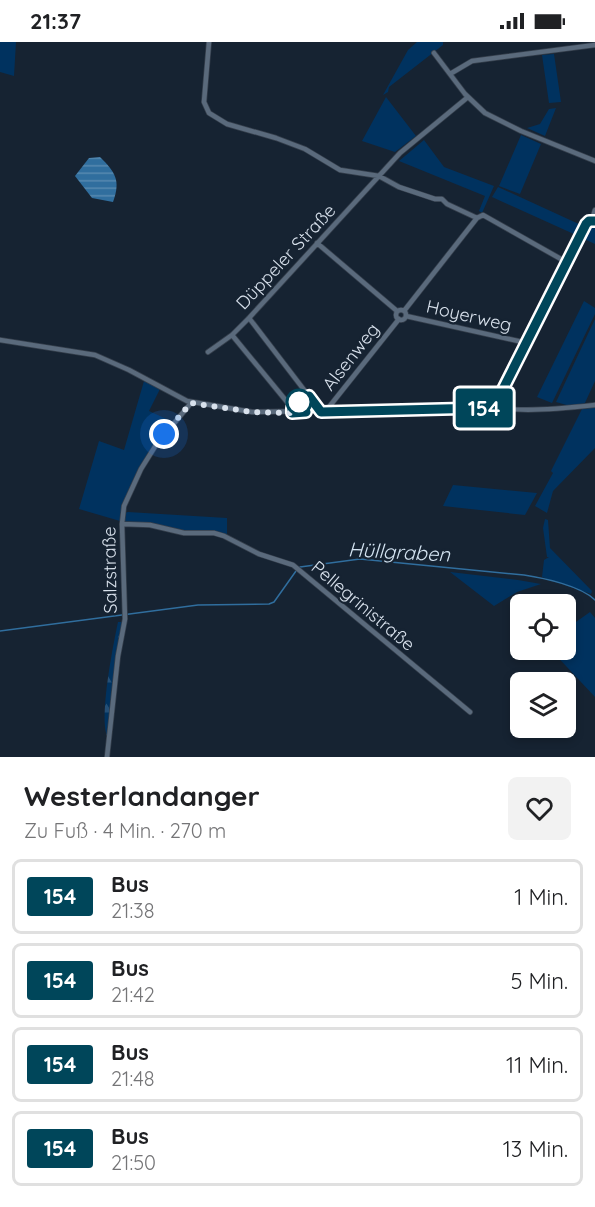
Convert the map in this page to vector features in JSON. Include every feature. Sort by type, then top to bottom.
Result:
[{"type":"street","points":[[209,42],[204,102],[214,117],[226,124],[305,149],[340,170],[379,176],[399,187],[435,199],[442,199],[447,204],[477,218],[483,215],[568,263]]},
{"type":"street","points":[[450,74],[472,60],[595,45]]},
{"type":"street","points":[[434,53],[468,98],[485,113],[521,131],[595,161]]},
{"type":"street","name":"Düppeler Straße","points":[[208,352],[232,335],[249,318],[400,153],[468,98]]},
{"type":"street","points":[[0,340],[95,355],[191,403],[252,412],[483,408],[494,404],[586,224],[593,220],[595,210]]},
{"type":"street","name":"Alsenweg","points":[[323,412],[399,319],[403,319],[405,313],[477,218]]},
{"type":"street","points":[[317,243],[397,311]]},
{"type":"street","name":"Alsenweg","points":[[399,319],[396,315],[397,311],[405,313]]},
{"type":"street","name":"Hoyerweg","points":[[405,313],[527,343]]},
{"type":"street","points":[[249,318],[323,412]]},
{"type":"street","points":[[232,335],[292,410]]},
{"type":"street","points":[[292,410],[309,396]]},
{"type":"street","name":"Salzstraße","points":[[107,757],[118,656],[125,618],[122,524],[124,506],[141,469],[156,445],[191,403]]},
{"type":"street","points":[[494,404],[506,409],[549,409],[595,405]]},
{"type":"street","name":"Pellegrinistraße","points":[[122,524],[150,525],[184,533],[214,533],[259,554],[296,567],[470,712]]},
{"type":"green space","points":[[0,42],[16,42],[14,76],[0,72]]},
{"type":"green space","points":[[417,42],[443,42],[443,45],[389,87],[388,92],[383,95],[408,50]]},
{"type":"green space","points":[[554,54],[561,102],[549,103],[542,55]]},
{"type":"green space","points":[[386,97],[416,136],[395,152],[362,141]]},
{"type":"green space","points":[[556,108],[545,136],[527,128],[540,124],[549,109]]},
{"type":"green space","points":[[521,135],[541,144],[520,194],[499,186]]},
{"type":"green space","points":[[424,140],[444,167],[494,186],[482,213],[479,211],[485,196],[399,161]]},
{"type":"green space","points":[[498,187],[581,225],[576,235],[492,197]]},
{"type":"green space","points":[[593,222],[595,223],[595,244],[584,239]]},
{"type":"green space","points":[[584,301],[595,308],[595,314],[552,403],[537,397]]},
{"type":"green space","points":[[595,319],[595,381],[584,405],[570,406],[556,402]]},
{"type":"green space","points":[[144,381],[160,389],[149,411],[171,421],[140,469],[120,521],[79,509],[99,441],[124,450]]},
{"type":"green space","points":[[595,407],[595,448],[553,491],[547,513],[535,506],[553,473],[551,471],[582,409]]},
{"type":"green space","points":[[453,485],[537,493],[525,515],[443,506]]},
{"type":"green space","points":[[125,513],[227,518],[227,536],[127,523],[124,521]]},
{"type":"green space","points":[[545,519],[548,520],[550,548],[592,591],[591,594],[542,577],[544,560],[549,557],[547,557],[543,528]]},
{"type":"green space","points":[[450,572],[541,584],[510,594],[510,596],[494,606]]},
{"type":"green space","points":[[590,612],[595,618],[595,697],[576,677],[576,672],[572,672],[560,660],[576,660],[576,622]]},
{"type":"green space","points":[[118,622],[123,622],[107,736],[106,697]]},
{"type":"shaded area","points":[[100,157],[115,177],[116,188],[113,202],[92,198],[75,176],[89,158]]},
{"type":"waterway","name":"Hüllgraben","points":[[300,567],[360,559],[524,575],[572,587],[595,600]]},
{"type":"waterway","name":"Hüllgraben","points":[[0,631],[198,605],[269,604],[274,602],[296,571]]},
{"type":"bus line","name":"154","points":[[306,412],[292,413],[292,408],[309,396],[321,412],[483,408],[494,404],[586,224],[592,220],[595,221]]},
{"type":"route","points":[[164,434],[191,403],[252,412],[292,413],[292,408],[299,402]]}]
